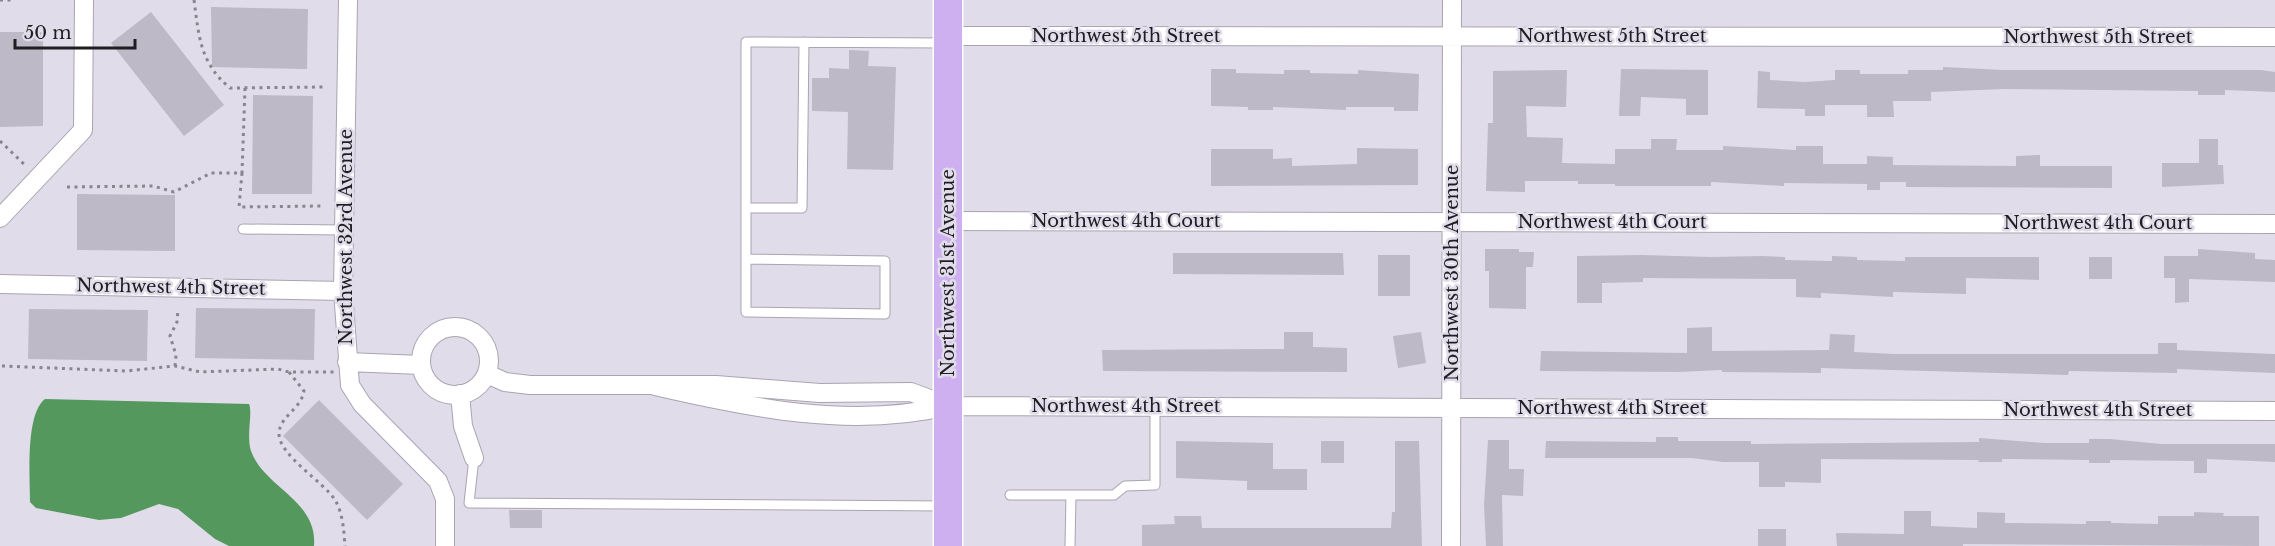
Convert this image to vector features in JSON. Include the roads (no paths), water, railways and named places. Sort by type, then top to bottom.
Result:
[{"type":"main road","name":"Northwest 31st Avenue","points":[[948,0],[948,546]]},
{"type":"street","points":[[0,218],[82,130],[84,0]]},
{"type":"street","name":"Northwest 32rd Avenue","points":[[348,0],[343,291],[350,385],[362,404],[438,481],[445,499],[445,546]]},
{"type":"street","name":"Northwest 30th Avenue","points":[[1450,546],[1452,0]]},
{"type":"street","name":"Northwest 5th Street","points":[[948,40],[1451,36],[2275,37]]},
{"type":"street","name":"Northwest 4th Court","points":[[948,221],[2275,224]]},
{"type":"street","name":"Northwest 4th Street","points":[[0,284],[343,291]]},
{"type":"street","points":[[453,327],[465,328],[484,341],[490,363],[487,374],[481,384],[460,394],[438,390],[430,384],[421,365],[422,354],[432,336],[453,327]]},
{"type":"street","points":[[347,362],[421,365]]},
{"type":"street","points":[[487,374],[518,384],[716,385],[820,393],[911,392],[948,406]]},
{"type":"street","points":[[460,394],[463,426],[474,458]]},
{"type":"street","name":"Northwest 4th Street","points":[[948,406],[2275,411]]},
{"type":"lane","points":[[746,259],[885,261],[885,314],[746,312],[746,259],[746,208],[746,42],[948,40]]},
{"type":"lane","points":[[746,208],[802,208],[804,42]]},
{"type":"lane","points":[[243,229],[344,230]]},
{"type":"lane","points":[[1010,495],[1114,495],[1125,486],[1155,485],[1155,407]]},
{"type":"lane","points":[[474,458],[469,503],[948,506]]},
{"type":"lane","points":[[1070,546],[1071,495]]}]
